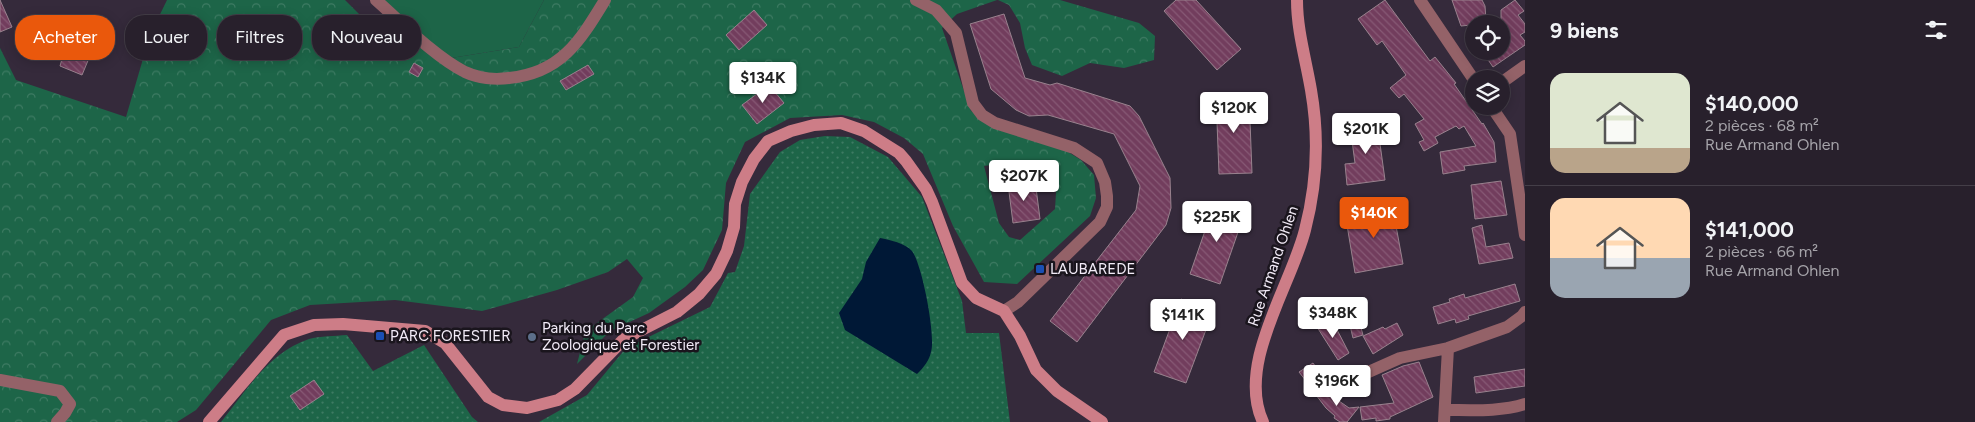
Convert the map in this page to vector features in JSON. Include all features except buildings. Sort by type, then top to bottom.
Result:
[{"type":"main road","name":"Rue Armand Ohlen","points":[[1263,422],[1256,398],[1256,372],[1267,330],[1302,241],[1313,197],[1315,168],[1313,110],[1305,56],[1298,32],[1297,0]]},
{"type":"main road","points":[[209,422],[284,335],[314,325],[343,324],[425,331],[445,343],[488,397],[503,405],[527,408],[558,400],[575,390],[624,339],[677,312],[699,294],[716,274],[727,251],[734,227],[734,204],[742,182],[754,158],[768,141],[792,130],[814,125],[841,123],[864,131],[899,153],[926,189],[962,283],[976,298],[1004,311],[1020,336],[1036,370],[1057,391],[1102,422]]},
{"type":"street","points":[[376,0],[445,59],[466,72],[482,77],[501,79],[521,77],[541,71],[560,60],[579,41],[605,0]]},
{"type":"street","points":[[916,0],[936,10],[956,33],[973,103],[982,115],[995,123],[1074,148],[1097,163],[1105,182],[1107,206],[1100,222],[1018,302],[1004,311]]},
{"type":"street","points":[[1420,0],[1467,70]]},
{"type":"street","points":[[1510,77],[1525,66]]},
{"type":"street","points":[[1497,115],[1510,134],[1525,235]]},
{"type":"street","points":[[1364,374],[1400,358],[1448,348],[1507,327],[1525,312]]},
{"type":"street","points":[[1448,348],[1445,416],[1515,408],[1525,404]]},
{"type":"street","points":[[0,380],[60,391],[70,404],[57,422]]},
{"type":"green space","points":[[167,0],[345,0],[360,15],[312,15],[312,60],[421,60],[421,48],[445,59],[519,47],[544,0],[997,0],[957,14],[942,28],[971,111],[1060,147],[1081,160],[1094,175],[1096,198],[1090,216],[1017,284],[984,282],[953,226],[923,154],[904,138],[874,122],[842,115],[790,118],[745,142],[726,183],[722,230],[703,270],[685,287],[649,313],[610,331],[577,364],[584,337],[590,328],[633,297],[643,278],[627,259],[608,272],[557,290],[482,311],[395,300],[310,305],[271,320],[196,410],[177,422],[0,422],[0,48],[16,80],[126,117],[143,60],[207,60],[207,15],[160,15]],"holes":[[[1018,161],[1044,169],[1053,175],[1056,193],[1055,209],[1020,240],[1009,237],[999,223],[984,166]]]},
{"type":"green space","points":[[376,0],[544,0],[519,47],[445,59],[421,38],[421,15],[394,15]]},
{"type":"green space","points":[[998,0],[1060,0],[1139,23],[1155,36],[1154,60],[1124,68],[1090,63],[1062,76],[1032,65],[1025,48],[1020,23],[1009,5]]},
{"type":"green space","points":[[825,136],[850,137],[888,157],[922,197],[962,301],[966,333],[999,333],[1010,422],[539,422],[587,395],[626,348],[710,307],[728,273],[735,272],[744,246],[750,194],[780,152],[800,140]]},
{"type":"green space","points":[[347,335],[373,371],[424,345],[472,417],[478,422],[221,422],[259,374],[282,353],[309,339]]},
{"type":"water","points":[[880,238],[897,242],[912,251],[924,284],[932,331],[932,344],[929,358],[917,374],[845,330],[839,313],[862,279],[866,262]]},
{"type":"place","name":"LAUBAREDE","points":[[1040,269]]},
{"type":"place","name":"PARC FORESTIER","points":[[380,336]]},
{"type":"place","name":"Parking du Parc Zoologique et Forestier","points":[[532,337]]}]
